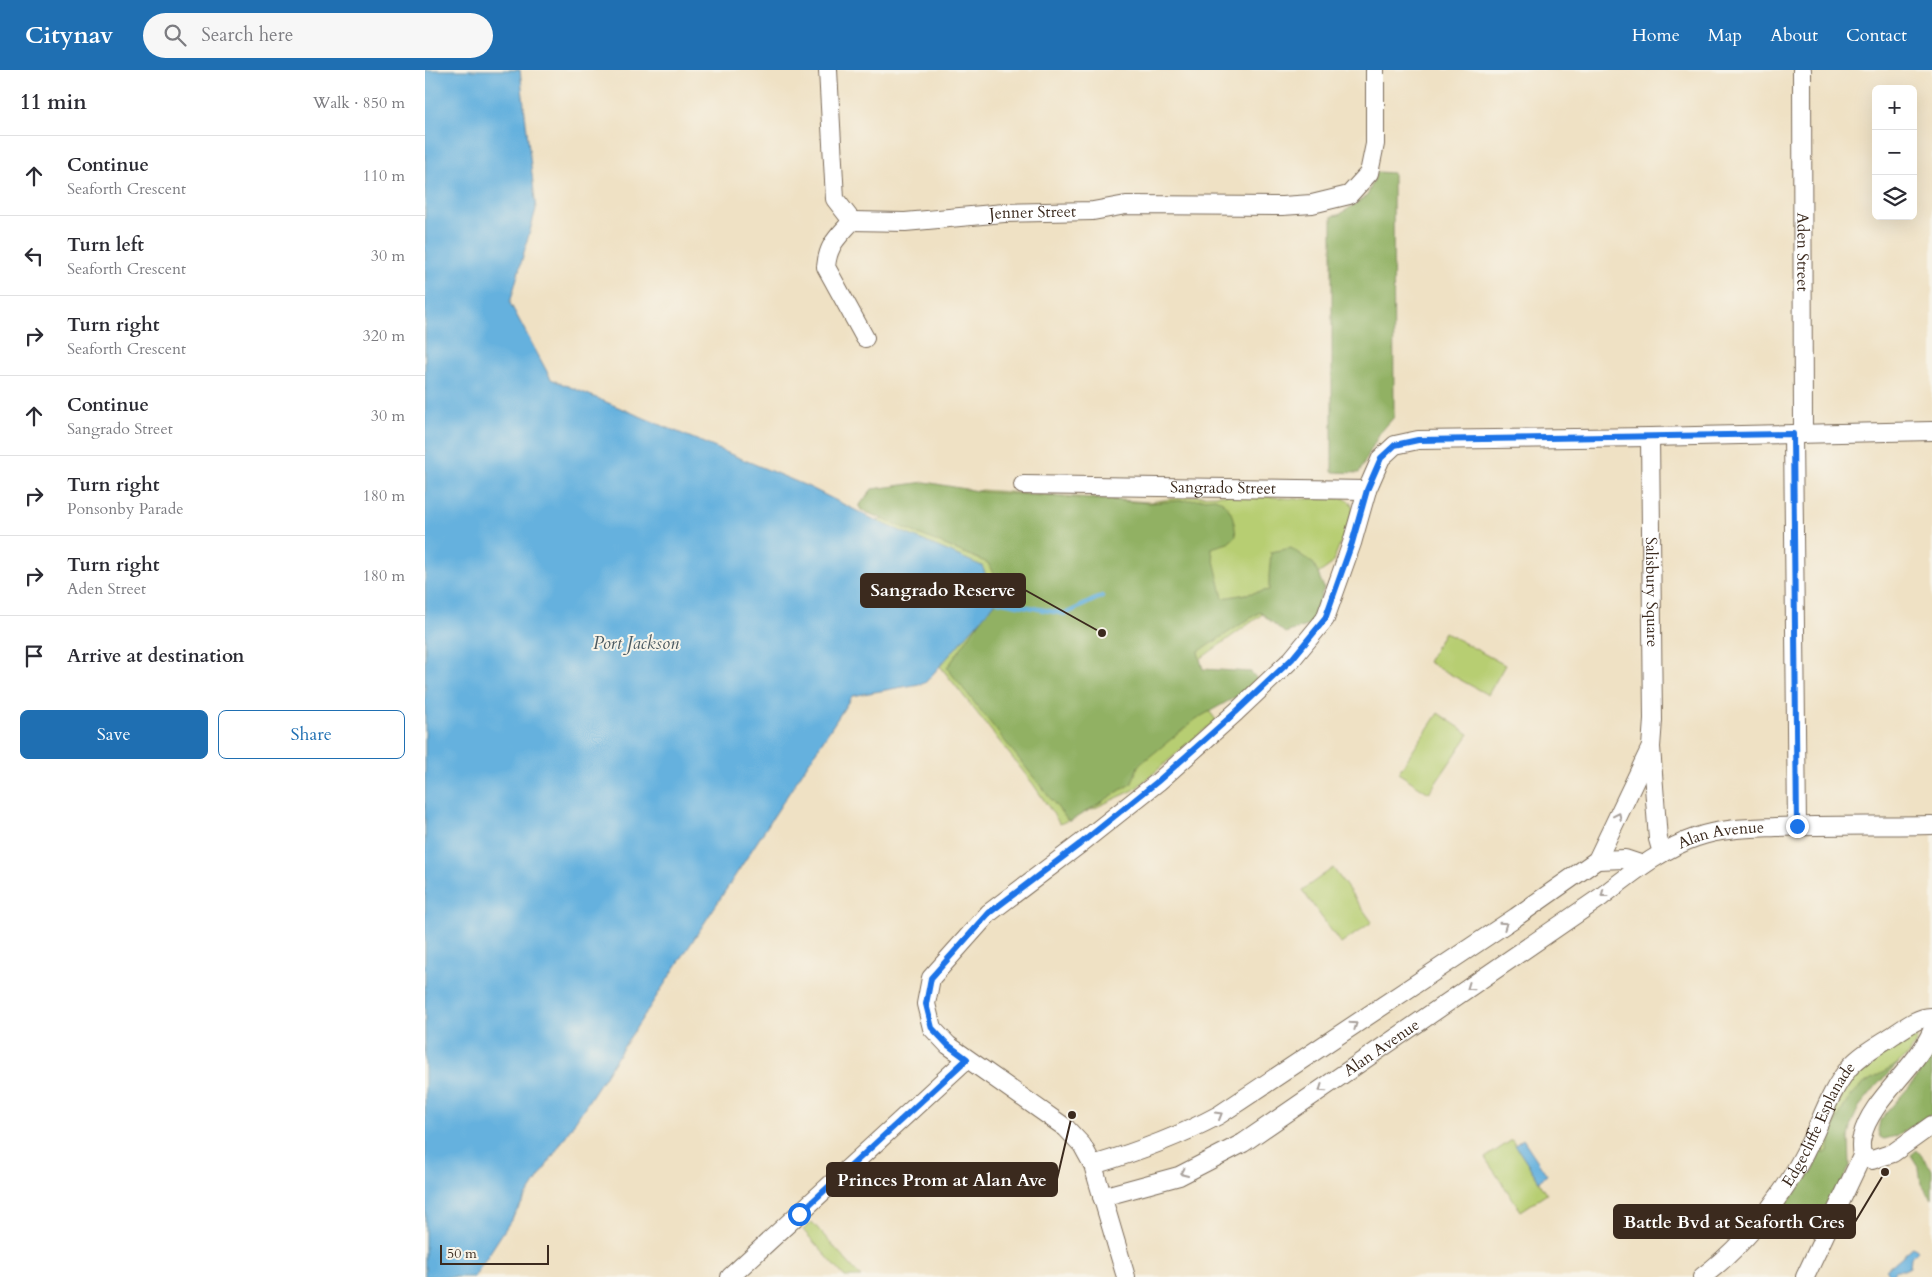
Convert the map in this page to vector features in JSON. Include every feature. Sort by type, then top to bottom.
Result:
[{"type":"street","points":[[827,70],[835,199],[852,221],[832,244],[827,254],[826,267],[865,338]]},
{"type":"street","name":"Jenner Street","points":[[852,221],[905,222],[1004,214],[1093,210],[1127,205],[1281,206],[1312,204],[1349,195],[1369,173],[1375,144],[1375,70]]},
{"type":"street","name":"Aden Street","points":[[1797,826],[1797,434],[1802,70]]},
{"type":"street","points":[[1126,1277],[1093,1165],[1081,1145],[1066,1128],[948,1045],[932,1028],[926,1004],[931,978],[989,913],[1080,844],[1157,782],[1292,659],[1325,619],[1352,543],[1367,490],[1381,458],[1395,445],[1418,440],[1932,431]]},
{"type":"street","name":"Salisbury Square","points":[[1650,437],[1653,720],[1651,747]]},
{"type":"street","name":"Sangrado Street","points":[[1023,485],[1367,490]]},
{"type":"street","name":"Alan Avenue","points":[[1651,747],[1658,839],[1662,853]]},
{"type":"street","name":"Alan Avenue","points":[[1093,1165],[1135,1153],[1188,1132],[1219,1115],[1516,917],[1597,860],[1651,747]]},
{"type":"street","name":"Alan Avenue","points":[[1102,1196],[1179,1176],[1243,1143],[1601,897],[1643,865],[1662,853],[1698,836],[1744,828],[1932,825]]},
{"type":"street","points":[[1597,860],[1625,859],[1643,865]]},
{"type":"street","name":"Edgecliffe Esplanade","points":[[1702,1277],[1715,1267],[1753,1228],[1778,1198],[1800,1164],[1833,1090],[1850,1067],[1904,1028],[1926,1017],[1932,1017]]},
{"type":"street","points":[[1805,1277],[1867,1158],[1861,1139],[1866,1124],[1874,1111],[1914,1062],[1932,1031]]},
{"type":"street","points":[[730,1277],[967,1059]]},
{"type":"street","points":[[1867,1158],[1893,1152],[1932,1125]]},
{"type":"green space","points":[[1377,172],[1393,173],[1394,417],[1379,434],[1359,473],[1332,472],[1332,216],[1339,215],[1367,196]]},
{"type":"green space","points":[[925,482],[983,492],[1150,503],[1215,498],[1229,509],[1233,518],[1236,536],[1228,543],[1211,548],[1223,598],[1269,590],[1271,552],[1291,548],[1314,564],[1324,588],[1310,625],[1285,633],[1260,612],[1198,652],[1203,669],[1251,672],[1257,679],[1241,694],[1196,719],[1138,766],[1132,783],[1069,822],[947,668],[1001,591],[988,563],[861,510],[859,506],[872,489]]},
{"type":"green space","points":[[982,490],[1149,502],[1193,496],[1239,494],[1297,499],[1344,498],[1351,503],[1353,508],[1332,564],[1178,675],[1191,686],[1216,720],[1134,790],[1060,824],[1033,784],[940,666],[996,601],[877,521]]},
{"type":"green space","points":[[1444,632],[1505,665],[1488,695],[1428,662]]},
{"type":"green space","points":[[1438,713],[1469,734],[1429,793],[1398,773]]},
{"type":"green space","points":[[1333,868],[1372,922],[1341,944],[1302,890]]},
{"type":"green space","points":[[1915,1034],[1917,1039],[1909,1054],[1842,1110],[1831,1138],[1829,1150],[1824,1155],[1823,1139],[1826,1130],[1848,1087],[1866,1067]]},
{"type":"green space","points":[[1932,1053],[1932,1114],[1896,1136],[1884,1139],[1880,1137],[1878,1131],[1880,1120],[1916,1079]]},
{"type":"green space","points":[[1899,1063],[1876,1086],[1859,1107],[1852,1122],[1849,1138],[1850,1166],[1818,1232],[1774,1217],[1813,1171],[1818,1158],[1822,1137],[1824,1154],[1829,1150],[1836,1122],[1851,1096],[1865,1083]]},
{"type":"green space","points":[[1512,1140],[1547,1194],[1521,1211],[1485,1158]]},
{"type":"green space","points":[[1917,1150],[1932,1169],[1932,1199],[1921,1184],[1919,1168],[1911,1155]]},
{"type":"green space","points":[[812,1222],[861,1277],[845,1277],[803,1230]]},
{"type":"water","name":"Port Jackson","points":[[425,70],[520,70],[536,209],[510,303],[551,379],[809,487],[877,521],[982,566],[997,601],[925,683],[852,696],[474,1277],[425,1277]]},
{"type":"water","points":[[1523,1139],[1547,1175],[1539,1181],[1515,1145]]},
{"type":"water","points":[[1914,1246],[1918,1250],[1911,1257],[1910,1267],[1904,1270],[1897,1270],[1891,1275],[1886,1270]]},
{"type":"waterway","points":[[997,601],[1065,614],[1102,596]]},
{"type":"place","name":"Sangrado Reserve","points":[[1102,633]]},
{"type":"place","name":"Princes Prom at Alan Ave","points":[[1072,1115]]},
{"type":"place","name":"Battle Bvd at Seaforth Cres","points":[[1885,1172]]},
{"type":"route","points":[[799,1214],[967,1059],[948,1045],[932,1028],[926,1004],[931,978],[958,946],[989,913],[1080,844],[1157,782],[1236,712],[1292,659],[1325,619],[1352,543],[1367,490],[1381,458],[1395,445],[1418,440],[1793,434],[1797,826]]}]
